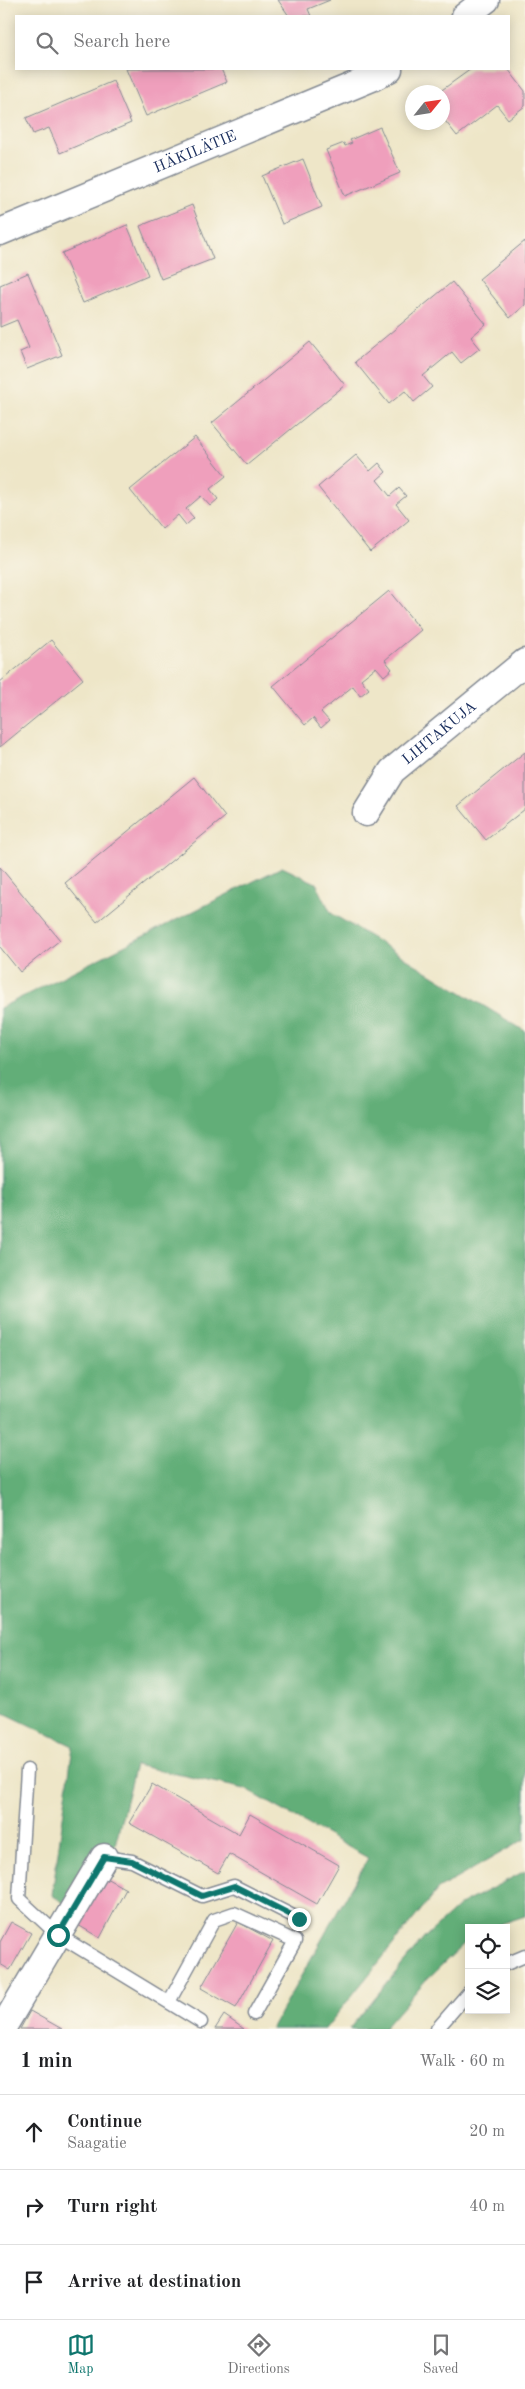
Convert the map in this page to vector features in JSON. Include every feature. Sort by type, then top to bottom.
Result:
[{"type":"street","points":[[466,15],[486,0]]},
{"type":"street","name":"HÄKILÄTIE","points":[[0,232],[387,70]]},
{"type":"street","name":"LIHTAKUJA","points":[[366,813],[392,772],[525,662]]},
{"type":"street","points":[[2,2029],[104,1857]]},
{"type":"lane","points":[[27,1770],[20,1899],[58,1935],[201,2022]]},
{"type":"lane","points":[[104,1857],[132,1861],[202,1896],[234,1886],[299,1919]]},
{"type":"lane","points":[[169,2002],[214,1920],[234,1913],[295,1941],[254,2014]]},
{"type":"lane","points":[[510,1962],[525,1956]]},
{"type":"lane","points":[[437,2029],[465,1997]]},
{"type":"green space","points":[[282,867],[316,883],[331,913],[525,1031],[525,1839],[438,1889],[325,2029],[271,2029],[368,1858],[245,1789],[135,1765],[112,1857],[79,1914],[52,1895],[73,1746],[0,1711],[0,1008]]},
{"type":"green space","points":[[525,1871],[525,1916],[500,1924],[465,1924],[465,1943],[425,1981],[383,2029],[349,2029],[425,1937],[460,1905]]},
{"type":"building","points":[[278,0],[330,0],[308,9],[311,15],[288,15]]},
{"type":"building","points":[[126,70],[221,70],[227,82],[146,116]]},
{"type":"building","points":[[470,70],[509,70],[525,91],[525,106],[508,119],[497,105],[457,136],[450,127],[449,85]]},
{"type":"building","points":[[113,81],[131,123],[60,153],[49,128],[33,134],[26,118]]},
{"type":"building","points":[[380,127],[400,173],[345,196],[326,150],[344,143],[345,146],[352,143],[350,140]]},
{"type":"building","points":[[303,159],[322,207],[282,224],[262,176]]},
{"type":"building","points":[[192,205],[213,259],[161,279],[140,226]]},
{"type":"building","points":[[127,225],[148,275],[83,303],[62,253]]},
{"type":"building","points":[[525,241],[525,305],[510,318],[479,279]]},
{"type":"building","points":[[28,273],[62,355],[27,369],[20,352],[29,348],[17,320],[0,327],[0,285]]},
{"type":"building","points":[[452,282],[486,324],[471,337],[480,348],[461,363],[452,352],[423,376],[432,387],[414,402],[405,391],[389,404],[355,362]]},
{"type":"building","points":[[310,342],[345,385],[247,465],[212,423]]},
{"type":"building","points":[[195,437],[226,476],[210,489],[218,499],[210,506],[201,496],[186,509],[194,518],[186,525],[178,515],[162,529],[130,490]]},
{"type":"building","points":[[356,455],[370,471],[379,463],[386,472],[377,480],[390,496],[399,488],[406,496],[396,504],[409,520],[370,552],[318,487]]},
{"type":"building","points":[[389,591],[421,630],[385,660],[392,669],[384,676],[376,667],[361,679],[369,689],[360,696],[353,686],[321,712],[329,721],[321,728],[313,718],[305,725],[273,686]]},
{"type":"building","points":[[51,640],[83,679],[0,747],[0,682]]},
{"type":"building","points":[[525,752],[525,809],[486,840],[458,806]]},
{"type":"building","points":[[194,777],[225,817],[97,922],[65,883]]},
{"type":"building","points":[[0,867],[60,940],[20,972],[0,947]]},
{"type":"building","points":[[152,1784],[239,1834],[250,1814],[339,1865],[317,1904],[229,1854],[218,1873],[129,1823]]},
{"type":"building","points":[[104,1877],[126,1889],[100,1938],[78,1925]]},
{"type":"building","points":[[11,1922],[31,1933],[10,1970],[0,1964],[0,1942]]},
{"type":"building","points":[[238,1922],[273,1941],[236,2008],[201,1988]]},
{"type":"building","points":[[30,2011],[62,2029],[20,2029]]},
{"type":"building","points":[[224,2015],[244,2029],[215,2029]]},
{"type":"route","points":[[58,1935],[104,1857],[132,1861],[202,1896],[234,1886],[299,1919]]}]
